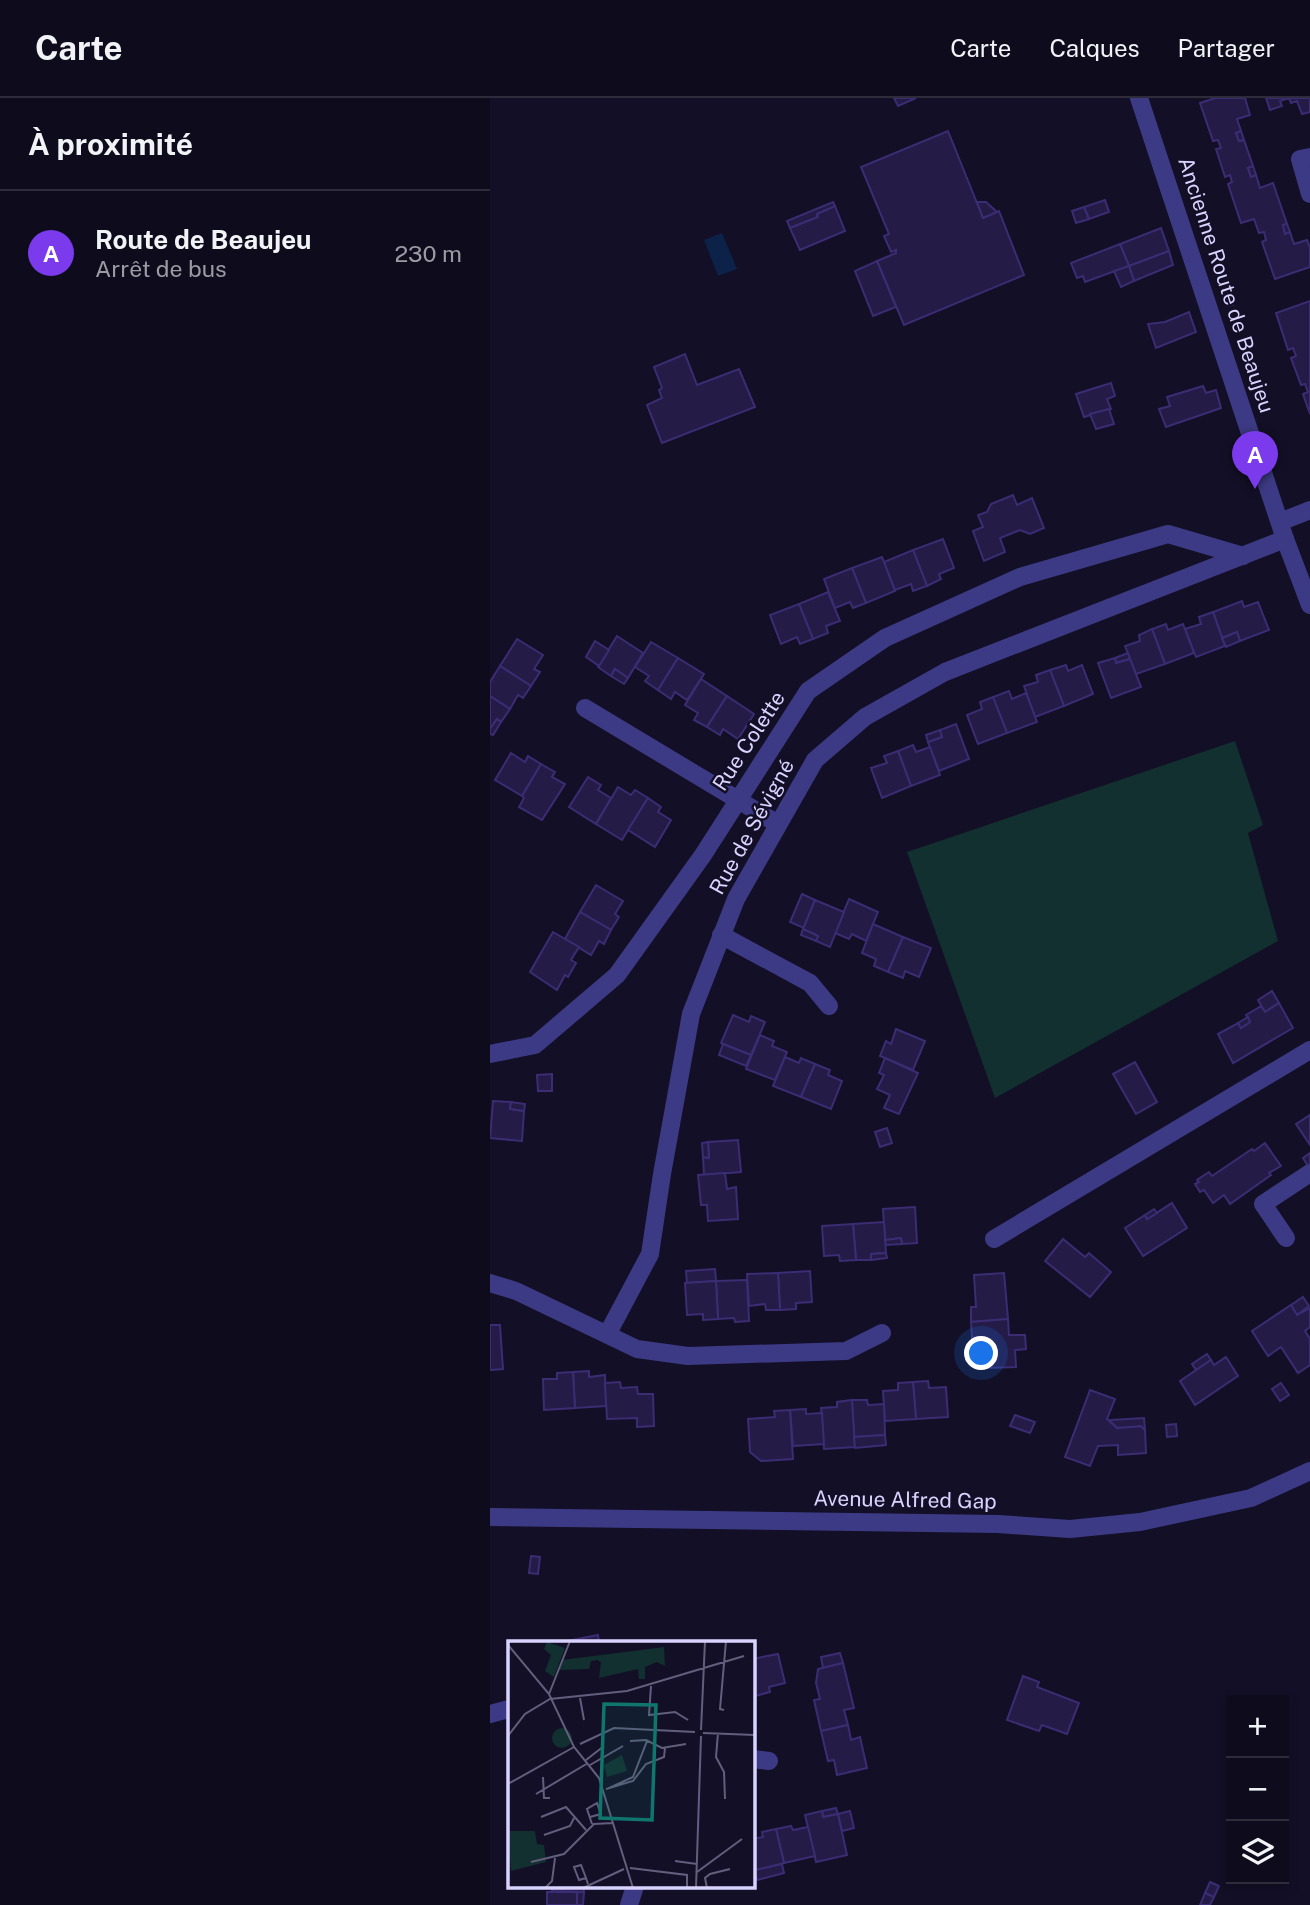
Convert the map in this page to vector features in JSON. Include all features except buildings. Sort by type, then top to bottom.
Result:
[{"type":"street","name":"Ancienne Route de Beaujeu","points":[[1139,98],[1310,606]]},
{"type":"street","points":[[1310,156],[1300,159],[1310,194]]},
{"type":"street","name":"Rue de Sévigné","points":[[608,1333],[650,1254],[691,1014],[736,899],[815,760],[865,717],[945,672],[1243,556],[1310,510]]},
{"type":"street","name":"Rue Colette","points":[[490,1054],[535,1045],[617,975],[703,855],[808,691],[885,638],[1020,577],[1168,534],[1243,556]]},
{"type":"street","points":[[585,708],[778,824]]},
{"type":"street","points":[[721,935],[810,983],[829,1006]]},
{"type":"street","points":[[994,1239],[1310,1050]]},
{"type":"street","points":[[1286,1238],[1264,1204],[1310,1173]]},
{"type":"street","points":[[490,1283],[608,1333],[638,1349],[688,1356],[846,1351],[882,1332]]},
{"type":"street","name":"Avenue Alfred Gap","points":[[490,1517],[998,1524],[1070,1529],[1140,1522],[1251,1498],[1310,1471]]},
{"type":"street","points":[[490,1714],[508,1709]]},
{"type":"street","points":[[629,1905],[634,1888]]},
{"type":"green space","points":[[1235,741],[1263,825],[1248,833],[1278,941],[995,1098],[907,852]]},
{"type":"water","points":[[722,233],[737,269],[718,276],[704,240]]},
{"type":"place","name":"Route de Beaujeu","points":[[1255,489]]}]
